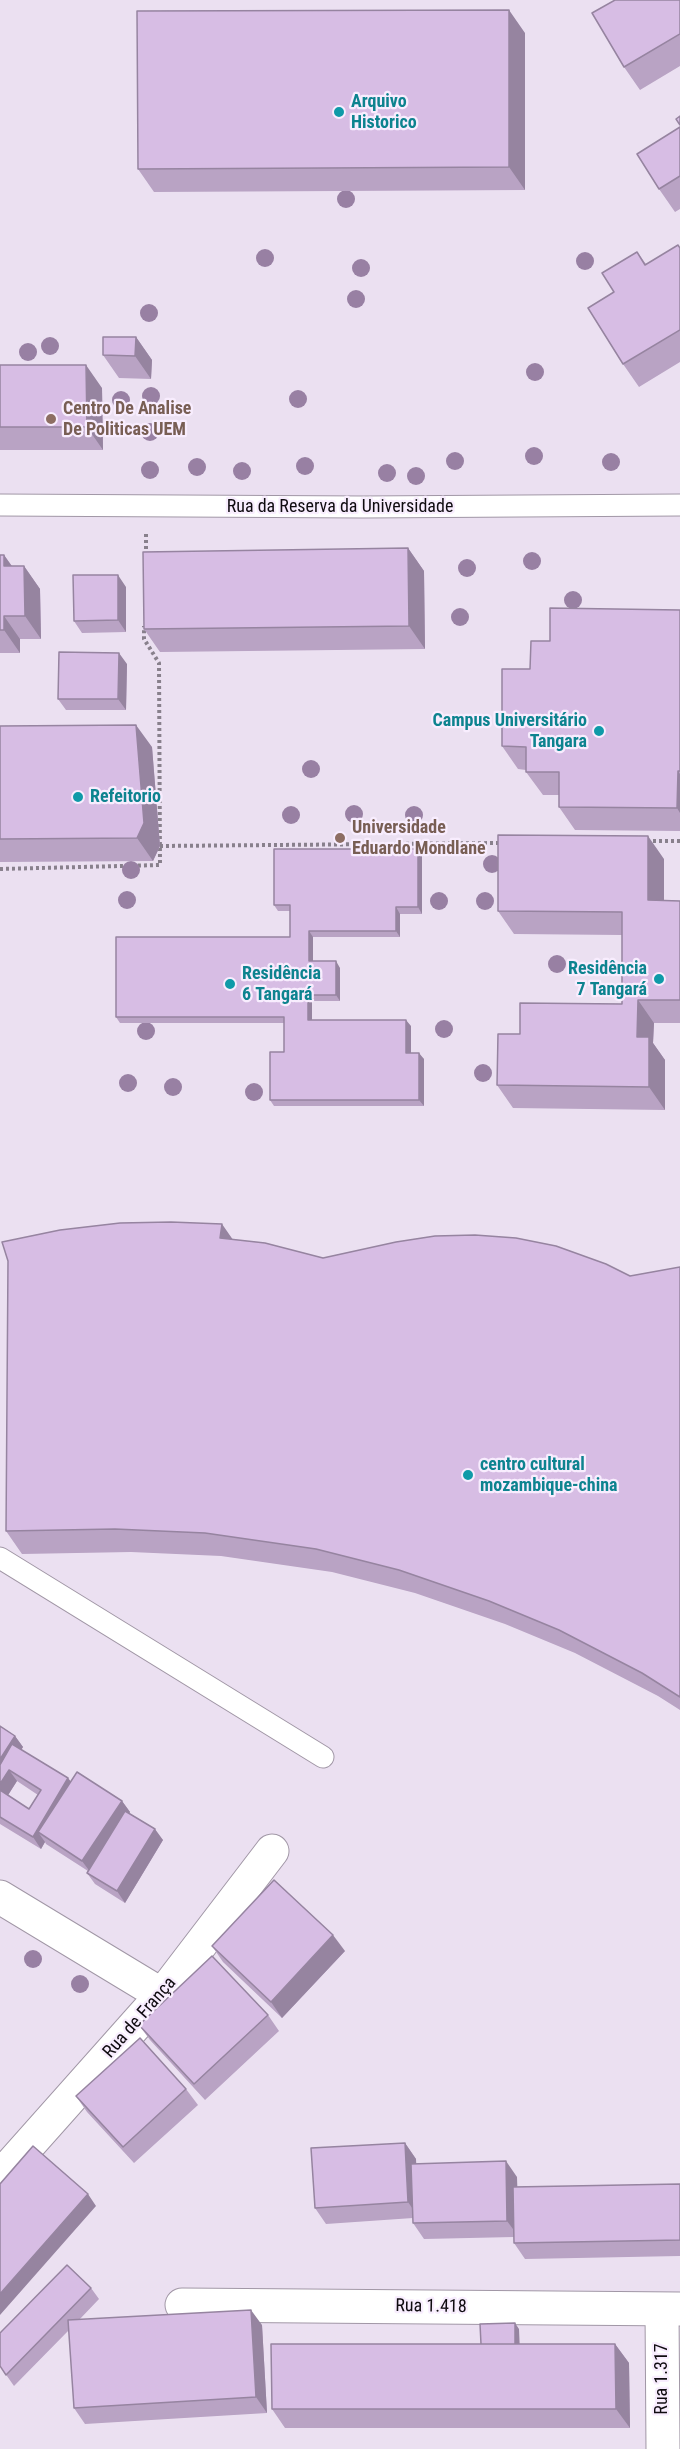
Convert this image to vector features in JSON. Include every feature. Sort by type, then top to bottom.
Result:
[{"type":"street","name":"Rua de França","points":[[0,2177],[162,1995],[272,1851]]},
{"type":"street","points":[[0,1897],[162,1995]]},
{"type":"street","name":"Rua 1.418","points":[[182,2305],[671,2309]]},
{"type":"street","name":"Rua 1.317","points":[[663,2449],[671,2309]]},
{"type":"lane","name":"Rua da Reserva da Universidade","points":[[0,506],[680,505]]},
{"type":"lane","points":[[0,1558],[323,1757]]},
{"type":"path","points":[[146,506],[146,559]]},
{"type":"path","points":[[0,869],[160,865],[159,663],[144,639],[144,616]]},
{"type":"path","points":[[645,841],[680,841]]},
{"type":"path","points":[[160,846],[503,843]]},
{"type":"building","points":[[615,0],[680,0],[680,34],[624,67],[592,13]]},
{"type":"building","name":"Arquivo Historico","points":[[509,10],[509,167],[138,169],[137,11]]},
{"type":"building","points":[[680,127],[680,176],[659,189],[637,154]]},
{"type":"building","points":[[678,245],[680,248],[680,330],[623,364],[588,308],[614,292],[602,273],[637,252],[645,265]]},
{"type":"building","points":[[103,337],[136,337],[135,356],[103,355]]},
{"type":"building","points":[[0,365],[86,365],[87,427],[0,427]]},
{"type":"building","points":[[408,548],[409,626],[144,629],[143,552]]},
{"type":"building","points":[[0,555],[4,555],[4,566],[24,566],[25,616],[4,616],[4,630],[0,630]]},
{"type":"building","points":[[73,575],[118,575],[118,620],[74,621]]},
{"type":"building","name":"Campus Universitário Tangara","points":[[550,608],[680,610],[680,771],[678,771],[677,808],[559,807],[559,772],[526,772],[526,747],[502,746],[502,669],[530,669],[531,641],[550,641]]},
{"type":"building","points":[[59,652],[119,653],[118,699],[58,699]]},
{"type":"building","name":"Refeitorio","points":[[136,725],[144,823],[137,838],[0,839],[0,726]]},
{"type":"building","name":"Residência 7 Tangará","points":[[498,835],[648,836],[648,900],[680,901],[680,1000],[638,1000],[637,1037],[649,1037],[649,1087],[497,1085],[498,1034],[520,1034],[520,1003],[622,1004],[622,912],[498,911]]},
{"type":"building","name":"Residência 6 Tangará","points":[[274,849],[418,849],[418,907],[396,907],[396,931],[309,931],[309,961],[336,961],[336,995],[308,995],[308,1020],[406,1020],[406,1053],[419,1053],[419,1100],[270,1100],[270,1052],[284,1052],[284,1017],[116,1017],[116,937],[290,937],[290,905],[274,905]]},
{"type":"building","name":"centro cultural mozambique-china","points":[[120,1223],[222,1224],[220,1238],[265,1243],[323,1258],[435,1236],[475,1235],[516,1238],[556,1246],[606,1264],[630,1276],[680,1267],[680,1697],[642,1673],[559,1630],[489,1601],[399,1570],[316,1549],[205,1533],[115,1529],[6,1531],[8,1261],[2,1242],[60,1230]]},
{"type":"building","points":[[0,1726],[15,1736],[0,1759]]},
{"type":"building","points":[[12,1744],[68,1778],[33,1837],[0,1817],[0,1790],[29,1809],[41,1790],[9,1770],[0,1784],[0,1765]]},
{"type":"building","points":[[77,1772],[122,1801],[82,1861],[38,1832]]},
{"type":"building","points":[[125,1811],[155,1829],[117,1891],[87,1873]]},
{"type":"building","points":[[274,1880],[333,1935],[271,2002],[212,1946]]},
{"type":"building","points":[[212,1956],[268,2015],[194,2084],[139,2025]]},
{"type":"building","points":[[140,2038],[186,2089],[123,2147],[76,2096]]},
{"type":"building","points":[[405,2143],[408,2202],[315,2208],[311,2148]]},
{"type":"building","points":[[33,2146],[88,2194],[0,2294],[0,2184]]},
{"type":"building","points":[[506,2161],[507,2221],[413,2223],[411,2164]]},
{"type":"building","points":[[680,2184],[680,2240],[514,2243],[513,2187]]},
{"type":"building","points":[[67,2265],[91,2288],[6,2375],[0,2366],[0,2333]]},
{"type":"building","points":[[251,2310],[256,2397],[74,2408],[68,2320]]},
{"type":"building","points":[[515,2323],[515,2344],[481,2344],[480,2324]]},
{"type":"building","points":[[271,2344],[615,2344],[616,2409],[272,2409]]},
{"type":"place","name":"Arquivo Historico","points":[[339,112]]},
{"type":"place","name":"Centro De Analise De Politicas UEM","points":[[51,419]]},
{"type":"place","name":"Campus Universitário Tangara","points":[[599,731]]},
{"type":"place","name":"Refeitorio","points":[[78,797]]},
{"type":"place","name":"Universidade Eduardo Mondlane","points":[[340,838]]},
{"type":"place","name":"Residência 7 Tangará","points":[[659,979]]},
{"type":"place","name":"Residência 6 Tangará","points":[[230,984]]},
{"type":"place","name":"centro cultural mozambique-china","points":[[468,1475]]}]
